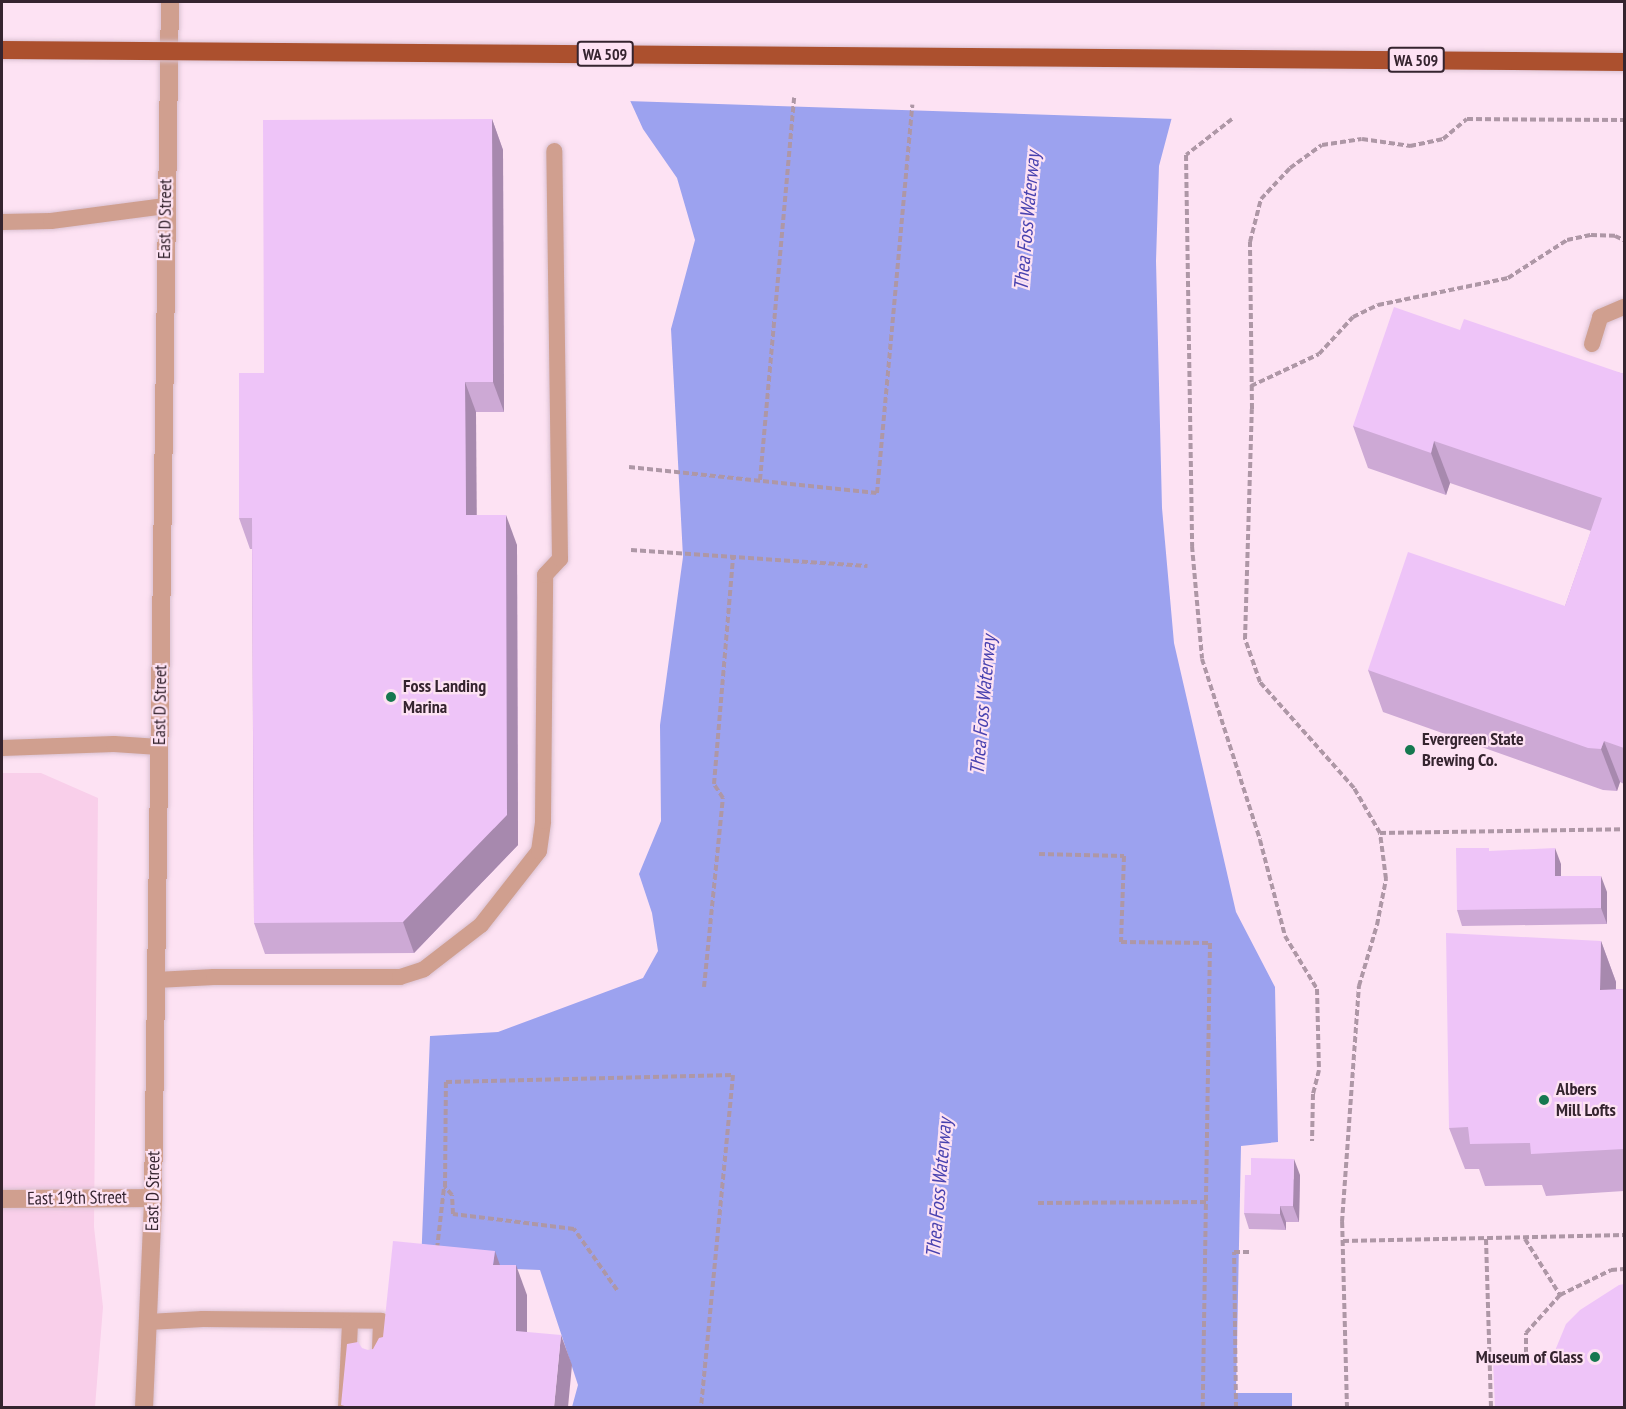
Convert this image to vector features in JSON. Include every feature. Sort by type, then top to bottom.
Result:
[{"type":"highway","name":"WA 509","points":[[2,50],[1624,62]]},
{"type":"street","name":"East D Street","points":[[144,1407],[153,1198],[165,206],[170,2]]},
{"type":"street","name":"East 19th Street","points":[[2,1199],[153,1198]]},
{"type":"lane","points":[[156,980],[214,977],[400,977],[424,969],[481,925],[539,851],[543,821],[545,575],[560,559],[554,151]]},
{"type":"lane","points":[[2,222],[51,221],[165,206]]},
{"type":"lane","points":[[1592,344],[1600,317],[1624,308]]},
{"type":"lane","points":[[2,748],[114,744],[159,747]]},
{"type":"lane","points":[[148,1322],[203,1319],[350,1323],[381,1321],[379,1370]]},
{"type":"lane","points":[[346,1407],[350,1323]]},
{"type":"path","points":[[760,480],[794,98]]},
{"type":"path","points":[[629,467],[877,493],[912,105]]},
{"type":"path","points":[[1347,1407],[1343,1241],[1359,986],[1377,925],[1386,879],[1380,833],[1354,788],[1260,682],[1245,639],[1251,386],[1250,242],[1261,199],[1290,168],[1322,145],[1362,139],[1410,146],[1443,139],[1467,118],[1624,120]]},
{"type":"path","points":[[1232,119],[1186,155],[1192,546],[1202,659],[1260,840],[1285,936],[1317,989],[1319,1070],[1313,1094],[1312,1142]]},
{"type":"path","points":[[1251,386],[1320,354],[1353,317],[1378,305],[1508,278],[1567,240],[1592,235],[1615,236],[1624,240]]},
{"type":"path","points":[[631,550],[867,566]]},
{"type":"path","points":[[704,987],[723,798],[714,784],[733,557]]},
{"type":"path","points":[[1380,833],[1624,829]]},
{"type":"path","points":[[1039,854],[1124,856],[1121,942],[1210,943],[1203,1407]]},
{"type":"path","points":[[436,1258],[445,1187],[446,1082],[734,1075],[701,1407]]},
{"type":"path","points":[[445,1187],[452,1195],[453,1214],[574,1229],[617,1290]]},
{"type":"path","points":[[1038,1203],[1206,1202]]},
{"type":"path","points":[[1343,1241],[1624,1235]]},
{"type":"path","points":[[1524,1238],[1560,1295]]},
{"type":"path","points":[[1486,1239],[1491,1407]]},
{"type":"path","points":[[1236,1407],[1234,1252],[1249,1252]]},
{"type":"path","points":[[1526,1369],[1526,1333],[1560,1295],[1611,1270],[1624,1269]]},
{"type":"shaded area","points":[[2,773],[41,773],[98,798],[94,1227],[103,1307],[95,1407],[2,1407]]},
{"type":"water","name":"Thea Foss Waterway","points":[[1255,37],[1172,117],[1159,166],[1156,261],[1162,508],[1174,643],[1236,912],[1275,987],[1278,1142],[1241,1146],[1236,1393],[1292,1393],[1292,1407],[572,1407],[578,1385],[540,1270],[421,1265],[430,1036],[498,1032],[643,978],[658,951],[652,913],[639,874],[661,821],[660,725],[683,557],[671,329],[695,240],[677,178],[643,129],[623,85]]},
{"type":"pier","points":[[621,2],[1338,2],[1257,39],[1175,119],[627,101],[620,86]]},
{"type":"building","name":"Foss Landing Marina","points":[[492,119],[493,382],[465,382],[466,515],[506,515],[507,815],[403,922],[254,923],[252,518],[239,518],[239,373],[264,373],[263,120]]},
{"type":"building","points":[[1394,307],[1460,330],[1464,319],[1624,374],[1624,748],[1604,741],[1601,749],[1588,748],[1368,670],[1408,552],[1565,606],[1602,498],[1434,441],[1431,453],[1353,426]]},
{"type":"building","points":[[1456,848],[1489,848],[1489,851],[1555,848],[1555,876],[1601,876],[1601,908],[1457,910]]},
{"type":"building","name":"Albers Mill Lofts","points":[[1446,933],[1601,941],[1600,990],[1624,989],[1624,1149],[1531,1154],[1530,1143],[1470,1144],[1468,1127],[1449,1128]]},
{"type":"building","points":[[1251,1158],[1294,1159],[1293,1206],[1280,1206],[1280,1214],[1244,1213],[1245,1175],[1251,1175]]},
{"type":"building","points":[[393,1241],[495,1251],[493,1265],[516,1265],[516,1331],[561,1335],[554,1407],[348,1407],[341,1405],[347,1344],[358,1342],[362,1348],[368,1350],[373,1349],[379,1338],[383,1337]]},
{"type":"building","name":"Museum of Glass","points":[[1624,1284],[1624,1407],[1495,1407],[1493,1360],[1552,1358],[1566,1324],[1580,1310]]},
{"type":"place","name":"Foss Landing Marina","points":[[391,697]]},
{"type":"place","name":"Evergreen State Brewing Co.","points":[[1410,750]]},
{"type":"place","name":"Albers Mill Lofts","points":[[1544,1100]]},
{"type":"place","name":"Museum of Glass","points":[[1595,1357]]}]
